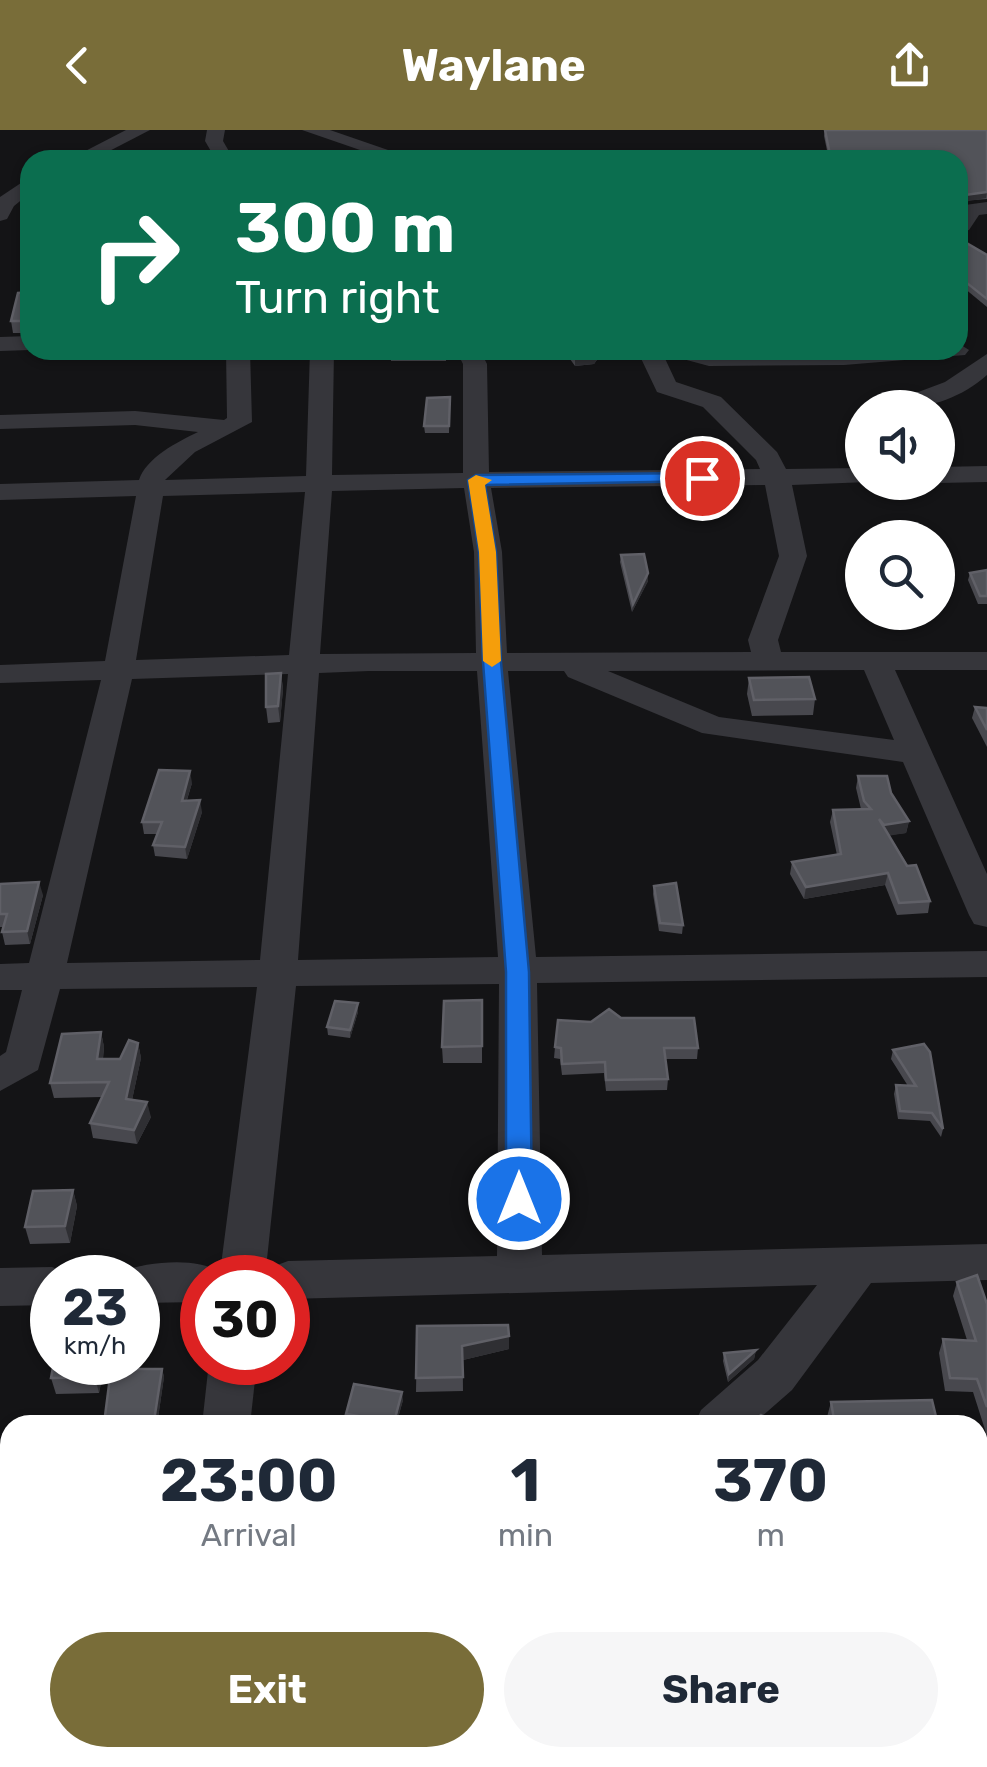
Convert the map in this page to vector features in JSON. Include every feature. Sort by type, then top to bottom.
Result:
[{"type":"street","points":[[98,150],[141,130]]},
{"type":"street","points":[[311,130],[376,150]]},
{"type":"street","points":[[0,1076],[24,1060],[119,670],[153,474],[221,427],[240,422],[238,360]]},
{"type":"street","points":[[245,1255],[278,975],[319,484],[322,360]]},
{"type":"street","points":[[473,360],[476,480],[488,552],[492,662],[518,972],[520,1274]]},
{"type":"street","points":[[654,360],[666,387],[712,402],[768,458],[776,477],[793,556],[763,640],[769,664]]},
{"type":"street","points":[[952,390],[982,372]]},
{"type":"street","points":[[0,422],[135,418],[221,427]]},
{"type":"street","points":[[0,492],[476,480],[845,476]]},
{"type":"street","points":[[955,477],[984,480]]},
{"type":"street","points":[[0,674],[302,664],[987,661]]},
{"type":"street","points":[[563,663],[712,726],[803,735],[916,754]]},
{"type":"street","points":[[876,663],[987,914]]},
{"type":"street","points":[[0,977],[987,964]]},
{"type":"street","points":[[310,1279],[987,1262]]},
{"type":"street","points":[[729,1415],[775,1375],[858,1266]]},
{"type":"street","points":[[0,1288],[30,1287]]},
{"type":"street","points":[[227,1415],[230,1385]]},
{"type":"building","points":[[825,130],[987,130],[987,192],[968,195],[968,150],[829,150]]},
{"type":"building","points":[[968,244],[987,255],[987,299],[968,284]]},
{"type":"building","points":[[18,293],[20,321],[11,321]]},
{"type":"building","points":[[450,397],[449,426],[424,426],[427,398]]},
{"type":"building","points":[[644,554],[648,573],[633,604],[621,555]]},
{"type":"building","points":[[987,570],[987,596],[980,596],[970,573]]},
{"type":"building","points":[[281,673],[278,706],[266,707],[266,674]]},
{"type":"building","points":[[809,677],[815,699],[754,700],[749,678]]},
{"type":"building","points":[[975,707],[987,708],[987,730]]},
{"type":"building","points":[[159,770],[190,771],[182,801],[200,800],[185,847],[153,845],[162,822],[142,822]]},
{"type":"building","points":[[858,776],[887,776],[891,793],[909,821],[884,825],[879,819],[907,866],[916,865],[930,901],[899,903],[888,873],[806,887],[792,862],[841,854],[833,810],[871,809],[864,801]]},
{"type":"building","points":[[39,882],[27,931],[2,932],[7,914],[0,914],[0,884]]},
{"type":"building","points":[[676,883],[683,925],[660,923],[654,886]]},
{"type":"building","points":[[482,1000],[482,1046],[442,1047],[444,1001]]},
{"type":"building","points":[[335,1001],[358,1003],[350,1030],[327,1027]]},
{"type":"building","points":[[609,1009],[621,1018],[694,1018],[698,1048],[664,1048],[668,1079],[606,1080],[605,1062],[562,1064],[561,1048],[555,1047],[558,1020],[591,1022]]},
{"type":"building","points":[[101,1032],[97,1059],[120,1059],[129,1040],[138,1043],[126,1099],[147,1102],[134,1130],[90,1123],[109,1082],[50,1083],[62,1034]]},
{"type":"building","points":[[924,1044],[930,1052],[943,1129],[932,1113],[900,1111],[896,1085],[916,1086],[893,1050]]},
{"type":"building","points":[[73,1190],[65,1226],[25,1227],[33,1191]]},
{"type":"building","points":[[977,1275],[987,1304],[987,1407],[977,1379],[950,1378],[943,1339],[976,1341],[957,1282]]},
{"type":"building","points":[[508,1325],[509,1336],[462,1346],[463,1377],[416,1378],[417,1326]]},
{"type":"building","points":[[756,1350],[729,1374],[724,1353]]},
{"type":"building","points":[[354,1384],[402,1392],[396,1415],[346,1414]]},
{"type":"building","points":[[109,1385],[160,1385],[155,1415],[105,1415]]},
{"type":"building","points":[[932,1400],[936,1415],[833,1415],[831,1402]]},
{"type":"slow traffic","points":[[484,480],[476,480],[488,552],[492,661]]},
{"type":"route","points":[[519,1199],[518,972],[492,662],[488,552],[476,480],[702,478]]}]
